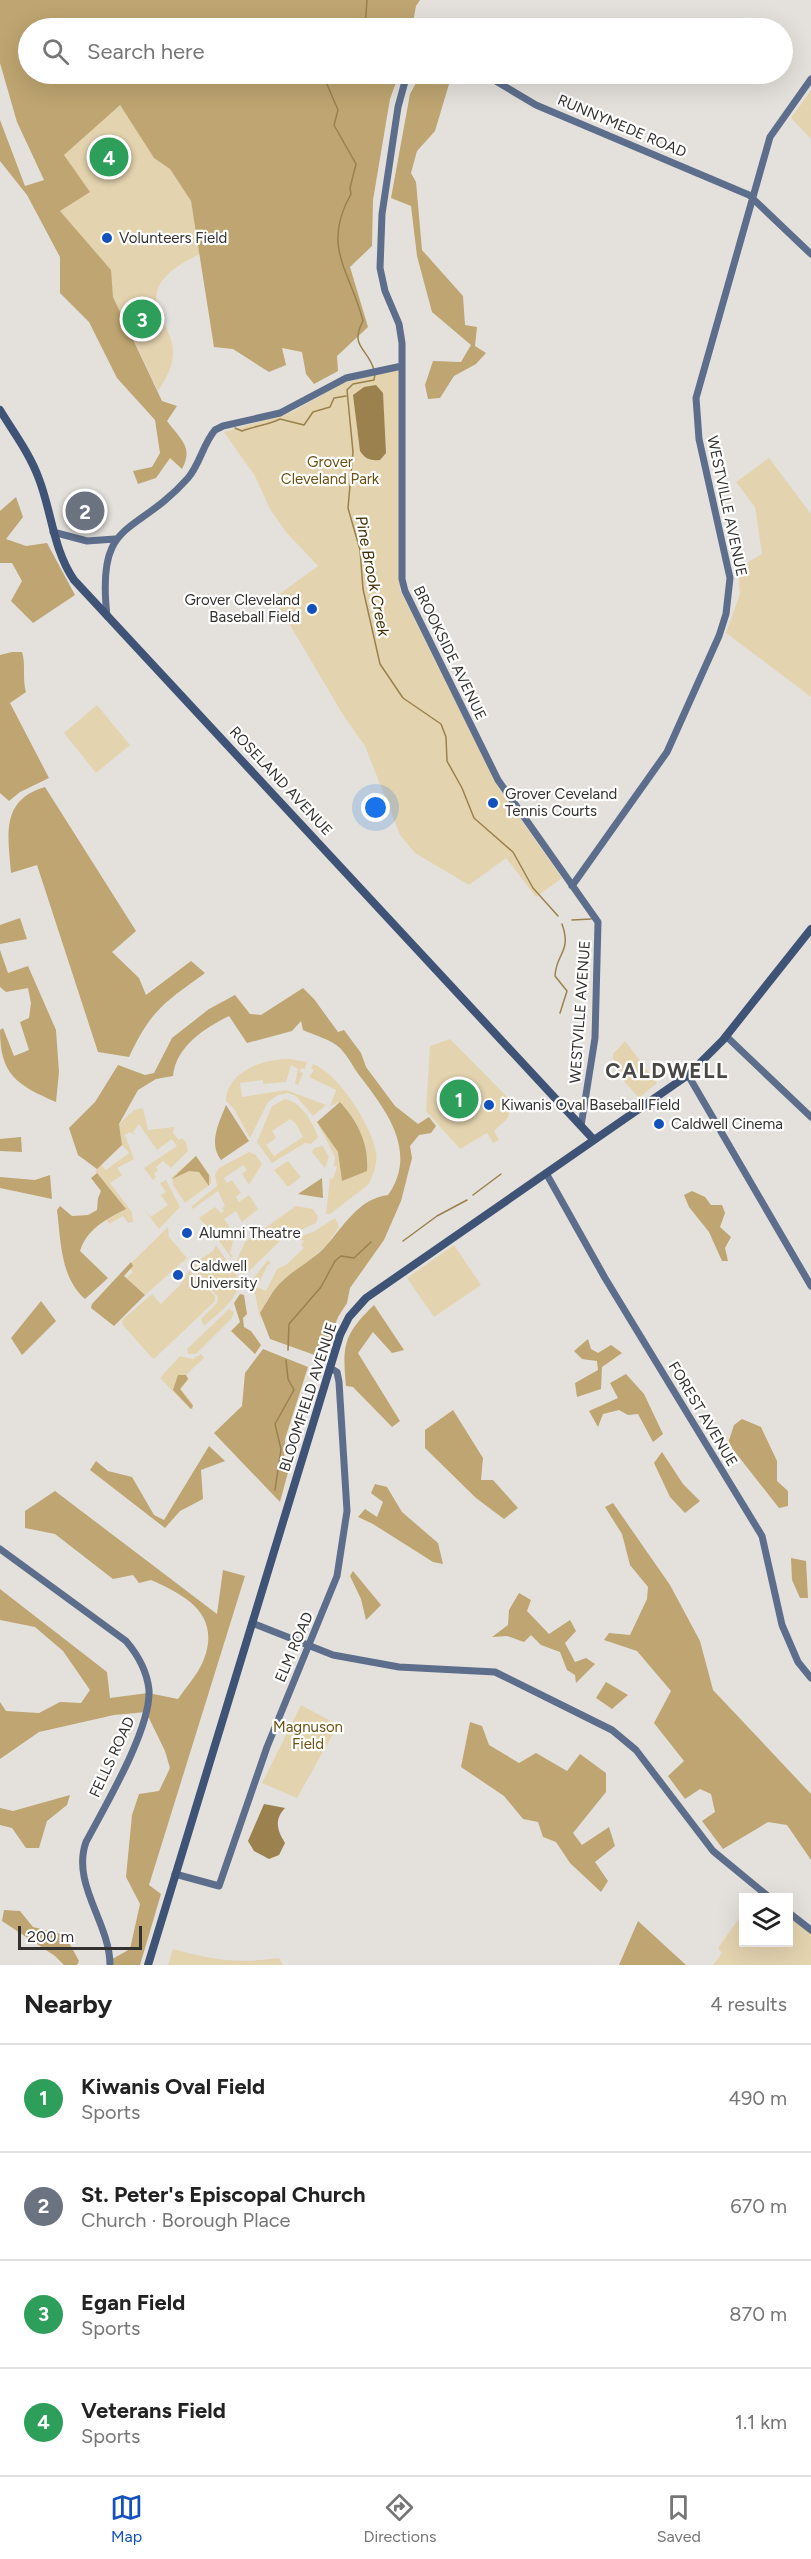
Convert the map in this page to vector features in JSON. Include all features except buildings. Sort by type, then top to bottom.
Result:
[{"type":"main road","name":"ROSELAND AVENUE","points":[[0,410],[33,464],[53,532],[68,571],[107,616],[277,796],[594,1140]]},
{"type":"main road","name":"BLOOMFIELD AVENUE","points":[[148,1965],[345,1323],[362,1302],[688,1075],[726,1036],[811,929]]},
{"type":"street","name":"WESTVILLE AVENUE","points":[[581,1126],[595,1038],[599,928],[596,916],[572,886],[667,752],[719,636],[726,614],[730,578],[699,439],[695,407],[703,368],[770,137],[811,79]]},
{"type":"street","points":[[107,616],[105,570],[115,539],[188,478],[212,434],[219,428],[274,415],[341,380],[402,366],[401,334],[385,291],[380,268],[382,214],[398,107],[404,84]]},
{"type":"street","name":"RUNNYMEDE ROAD","points":[[501,84],[536,105],[752,197]]},
{"type":"street","points":[[752,197],[811,254]]},
{"type":"street","name":"BROOKSIDE AVENUE","points":[[402,366],[403,587],[498,780],[572,886]]},
{"type":"street","points":[[53,532],[87,541],[115,539]]},
{"type":"street","points":[[726,1036],[811,1117]]},
{"type":"street","points":[[688,1075],[811,1286]]},
{"type":"street","name":"FOREST AVENUE","points":[[546,1173],[605,1278],[762,1536],[782,1625],[798,1662],[811,1678]]},
{"type":"street","name":"ELM ROAD","points":[[176,1874],[219,1886],[268,1744],[337,1576],[347,1524],[339,1382],[337,1372],[330,1368]]},
{"type":"street","name":"FELLS ROAD","points":[[0,1549],[126,1641],[138,1658],[146,1677],[149,1699],[143,1724],[86,1842],[82,1859],[84,1877],[106,1937],[110,1965]]},
{"type":"street","points":[[252,1623],[309,1647],[333,1654],[399,1667],[495,1672],[612,1730],[636,1750],[713,1851],[764,1893]]},
{"type":"street","points":[[793,1915],[811,1930]]},
{"type":"green space","points":[[811,90],[811,139],[791,118]]},
{"type":"green space","points":[[119,104],[154,158],[170,169],[191,201],[200,254],[182,263],[166,276],[157,292],[156,301],[159,312],[173,347],[172,363],[158,391],[113,297],[110,270],[59,210],[90,192],[63,156]]},
{"type":"green space","name":"Grover Cleveland Park","points":[[399,369],[400,590],[498,787],[562,878],[536,897],[506,858],[469,885],[415,853],[400,835],[365,746],[342,713],[274,598],[318,566],[286,532],[270,509],[255,476],[224,432],[292,412],[343,383]]},
{"type":"green space","points":[[769,458],[811,514],[811,697],[726,633],[740,594],[738,568],[762,554],[755,507],[736,482]]},
{"type":"green space","points":[[97,705],[130,745],[96,773],[64,733]]},
{"type":"green space","points":[[450,1039],[513,1103],[507,1119],[494,1131],[499,1140],[493,1143],[487,1133],[460,1149],[426,1111],[430,1046]]},
{"type":"green space","points":[[625,1041],[657,1083],[639,1098],[616,1072],[620,1067],[613,1059],[613,1054]]},
{"type":"green space","points":[[290,1059],[307,1062],[305,1069],[301,1068],[300,1072],[303,1073],[298,1085],[295,1084],[298,1069],[291,1065],[286,1082],[263,1084],[263,1080],[240,1083],[242,1097],[286,1090],[326,1105],[313,1116],[296,1096],[288,1093],[278,1095],[268,1102],[250,1138],[234,1109],[226,1101],[228,1091],[240,1074],[249,1068],[270,1061]]},
{"type":"green space","points":[[313,1064],[323,1069],[343,1089],[361,1115],[376,1152],[376,1165],[369,1184],[330,1214],[326,1214],[330,1178],[333,1179],[337,1167],[334,1166],[335,1157],[317,1122],[338,1152],[342,1181],[355,1175],[340,1102],[330,1106],[336,1090],[309,1077],[314,1070],[311,1068]]},
{"type":"green space","points":[[285,1099],[296,1104],[310,1119],[318,1137],[311,1144],[305,1143],[272,1163],[257,1142],[272,1106]],"holes":[[[290,1119],[296,1124],[303,1137],[274,1156],[266,1145],[276,1138],[272,1131]]]},
{"type":"green space","points":[[143,1108],[148,1130],[174,1127],[173,1133],[179,1140],[182,1138],[186,1142],[188,1151],[171,1168],[163,1161],[156,1167],[158,1170],[153,1180],[144,1168],[177,1146],[172,1139],[157,1150],[139,1124],[133,1132],[135,1135],[130,1132],[125,1135],[134,1159],[117,1168],[122,1175],[110,1183],[132,1212],[133,1222],[128,1223],[123,1216],[109,1224],[106,1219],[125,1210],[95,1171],[101,1165],[106,1170],[129,1153],[122,1145],[119,1124],[134,1110]]},
{"type":"green space","points":[[323,1146],[329,1157],[325,1168],[312,1152],[314,1148]]},
{"type":"green space","points":[[249,1152],[256,1155],[262,1164],[249,1185],[242,1174],[247,1170],[243,1165],[224,1178],[227,1183],[232,1180],[241,1193],[236,1197],[239,1202],[249,1195],[258,1209],[242,1222],[236,1211],[224,1219],[235,1235],[230,1253],[233,1256],[231,1258],[216,1236],[199,1218],[215,1207],[221,1213],[224,1211],[222,1208],[225,1206],[218,1191],[192,1209],[192,1206],[217,1186],[215,1175],[219,1168]]},
{"type":"green space","points":[[196,1156],[211,1177],[211,1184],[185,1203],[173,1185],[172,1177]]},
{"type":"green space","points":[[288,1161],[301,1177],[288,1187],[274,1170]]},
{"type":"green space","points":[[166,1180],[180,1207],[159,1229],[141,1205],[151,1217],[168,1205],[161,1195],[166,1192],[160,1183]]},
{"type":"green space","points":[[296,1206],[313,1209],[318,1217],[316,1223],[283,1238],[248,1272],[242,1274],[236,1262],[245,1242]]},
{"type":"green space","points":[[335,1218],[339,1227],[325,1247],[276,1288],[260,1313],[261,1322],[252,1280],[268,1260],[271,1263],[267,1266],[257,1287],[266,1291],[277,1269],[286,1265],[304,1248],[301,1245],[304,1241],[295,1238],[313,1232]]},
{"type":"green space","points":[[168,1227],[169,1237],[187,1258],[145,1295],[126,1278],[133,1272],[128,1266]]},
{"type":"green space","points":[[216,1245],[239,1279],[238,1286],[227,1306],[204,1326],[201,1319],[217,1303],[218,1297],[195,1272],[193,1264],[213,1251]]},
{"type":"green space","points":[[454,1245],[481,1285],[434,1317],[407,1278]]},
{"type":"green space","points":[[190,1270],[215,1296],[215,1301],[155,1358],[152,1358],[123,1325],[122,1320],[152,1294],[161,1304],[179,1286]]},
{"type":"green space","points":[[229,1309],[234,1312],[232,1318],[196,1354],[188,1354],[187,1349]]},
{"type":"green space","points":[[201,1354],[204,1358],[186,1375],[189,1379],[181,1389],[193,1404],[193,1409],[190,1409],[160,1378],[180,1356],[193,1359]]},
{"type":"green space","name":"Magnuson Field","points":[[301,1705],[338,1725],[297,1798],[262,1783]]},
{"type":"green space","points":[[739,1919],[739,1947],[793,1947],[793,1919],[811,1934],[811,1965],[713,1965],[722,1953],[718,1948]]},
{"type":"green space","points":[[173,1949],[225,1960],[250,1961],[279,1958],[283,1965],[168,1965]]},
{"type":"shaded area","points":[[0,0],[420,0],[416,6],[414,18],[18,18],[18,84],[395,84],[390,99],[373,200],[372,246],[350,267],[368,327],[337,356],[338,371],[314,384],[306,374],[302,352],[282,348],[286,365],[269,372],[233,349],[214,347],[191,201],[170,169],[154,158],[120,105],[64,155],[90,192],[60,211],[111,270],[113,297],[162,401],[177,406],[167,421],[181,438],[186,449],[187,455],[182,469],[170,458],[156,478],[138,484],[133,471],[152,467],[160,453],[155,420],[117,378],[89,322],[60,293],[60,257],[27,195],[0,161],[0,120],[25,186],[44,180],[17,122],[0,63]]},
{"type":"shaded area","points":[[416,84],[449,84],[435,131],[417,151],[411,173],[416,182],[422,250],[463,296],[465,325],[477,327],[475,346],[486,353],[476,364],[454,376],[440,398],[428,399],[425,385],[433,361],[461,362],[471,345],[432,312],[417,256],[411,206],[391,198],[410,94]]},
{"type":"shaded area","points":[[376,385],[383,393],[386,453],[380,460],[371,460],[360,451],[353,395],[364,387]]},
{"type":"shaded area","points":[[16,497],[23,517],[6,539],[26,546],[47,543],[75,595],[33,623],[11,601],[22,581],[12,563],[0,563],[0,511]]},
{"type":"shaded area","points":[[22,652],[26,692],[10,703],[49,778],[20,792],[9,801],[0,793],[0,655]]},
{"type":"shaded area","points":[[45,787],[136,931],[112,952],[139,978],[146,995],[191,961],[205,973],[160,1009],[144,1028],[129,1057],[98,1052],[37,865],[11,873],[9,833],[14,810],[30,793]]},
{"type":"shaded area","points":[[20,918],[27,939],[0,944],[0,925]]},
{"type":"shaded area","points":[[0,950],[8,973],[28,966],[56,1030],[59,1072],[56,1102],[21,1084],[7,1068],[3,1058],[0,1030],[3,1028],[14,1056],[29,1050],[20,1022],[29,1018],[31,1003],[28,988],[6,992],[0,987]]},
{"type":"shaded area","points":[[303,988],[338,1032],[344,1030],[361,1053],[366,1067],[395,1106],[418,1124],[429,1117],[436,1126],[431,1133],[419,1135],[410,1146],[412,1158],[401,1201],[384,1240],[350,1288],[347,1303],[338,1317],[323,1358],[270,1339],[260,1313],[280,1283],[325,1247],[352,1215],[368,1202],[388,1195],[397,1179],[400,1162],[395,1131],[388,1116],[346,1054],[337,1045],[303,1030],[301,1021],[292,1031],[247,1043],[229,1016],[193,1039],[175,1065],[173,1076],[156,1079],[138,1090],[119,1124],[122,1145],[97,1169],[78,1155],[69,1128],[95,1102],[118,1065],[145,1075],[154,1073],[172,1038],[209,1009],[235,995],[250,1014],[261,1015]]},
{"type":"shaded area","points":[[340,1102],[352,1117],[361,1134],[367,1161],[367,1171],[342,1181],[338,1152],[317,1122]]},
{"type":"shaded area","points":[[226,1105],[249,1141],[221,1160],[215,1147],[215,1140]]},
{"type":"shaded area","points":[[21,1137],[22,1152],[0,1151],[0,1139]]},
{"type":"shaded area","points":[[196,1156],[209,1175],[209,1186],[199,1172],[189,1171],[172,1179]]},
{"type":"shaded area","points":[[97,1173],[126,1209],[98,1226],[83,1243],[80,1251],[108,1278],[85,1299],[77,1290],[66,1269],[57,1210],[60,1206],[72,1216],[88,1215],[97,1210],[101,1191],[91,1178]]},
{"type":"shaded area","points":[[50,1175],[52,1199],[0,1188],[0,1177],[35,1180]]},
{"type":"shaded area","points":[[322,1178],[323,1198],[298,1194]]},
{"type":"shaded area","points":[[692,1191],[705,1197],[711,1205],[722,1205],[725,1213],[720,1227],[731,1237],[725,1248],[728,1261],[722,1261],[709,1232],[689,1207],[684,1195]]},
{"type":"shaded area","points":[[131,1262],[133,1266],[124,1276],[145,1295],[114,1326],[91,1308],[92,1304]]},
{"type":"shaded area","points":[[240,1294],[244,1295],[247,1314],[243,1318],[244,1327],[251,1331],[261,1345],[255,1354],[231,1331],[240,1322],[234,1303]]},
{"type":"shaded area","points":[[41,1301],[56,1321],[22,1355],[11,1338]]},
{"type":"shaded area","points":[[374,1305],[404,1350],[392,1353],[373,1332],[358,1353],[400,1421],[392,1427],[353,1387],[346,1386],[344,1360],[347,1341],[356,1324]]},
{"type":"shaded area","points":[[588,1339],[591,1349],[598,1353],[611,1345],[622,1353],[602,1367],[601,1389],[577,1397],[575,1383],[598,1370],[597,1361],[582,1359],[574,1351]]},
{"type":"shaded area","points":[[263,1349],[308,1367],[285,1439],[284,1464],[290,1465],[280,1502],[214,1433],[242,1406],[245,1373]]},
{"type":"shaded area","points":[[626,1374],[644,1394],[663,1434],[653,1442],[638,1414],[628,1415],[619,1410],[603,1414],[598,1427],[589,1411],[618,1398],[610,1383]]},
{"type":"shaded area","points":[[178,1375],[186,1375],[188,1379],[180,1389],[193,1406],[191,1409],[173,1390]]},
{"type":"shaded area","points":[[453,1410],[483,1458],[481,1480],[493,1480],[518,1508],[504,1519],[476,1498],[425,1448],[425,1430]]},
{"type":"shaded area","points":[[742,1419],[761,1427],[777,1461],[777,1481],[788,1491],[788,1506],[779,1508],[728,1443],[734,1425]]},
{"type":"shaded area","points":[[209,1446],[225,1461],[201,1470],[203,1499],[180,1511],[165,1528],[90,1470],[96,1461],[108,1471],[132,1477],[154,1515],[164,1520]]},
{"type":"shaded area","points":[[662,1452],[683,1484],[700,1501],[685,1513],[670,1497],[654,1463]]},
{"type":"shaded area","points":[[375,1484],[387,1487],[402,1512],[438,1543],[443,1564],[433,1562],[358,1517],[365,1509],[377,1517],[383,1502],[371,1493]]},
{"type":"shaded area","points":[[55,1491],[217,1614],[223,1570],[245,1576],[149,1885],[161,1894],[140,1965],[108,1965],[109,1961],[130,1949],[140,1904],[126,1877],[132,1815],[139,1794],[159,1791],[170,1768],[165,1751],[146,1712],[114,1715],[39,1732],[0,1759],[0,1702],[6,1711],[39,1713],[60,1702],[81,1703],[90,1690],[63,1651],[35,1627],[0,1620],[0,1589],[107,1672],[110,1698],[148,1693],[178,1699],[202,1664],[208,1643],[208,1630],[197,1608],[176,1592],[151,1580],[139,1583],[133,1575],[113,1579],[55,1534],[25,1528],[25,1511]]},
{"type":"shaded area","points":[[613,1503],[670,1585],[700,1641],[713,1690],[811,1794],[811,1860],[787,1825],[768,1822],[723,1849],[702,1821],[715,1812],[711,1794],[700,1789],[685,1799],[668,1776],[684,1761],[654,1723],[671,1691],[637,1651],[604,1640],[609,1633],[630,1635],[647,1599],[648,1587],[630,1565],[622,1534],[605,1507]]},
{"type":"shaded area","points":[[791,1558],[806,1561],[808,1598],[800,1598],[792,1580]]},
{"type":"shaded area","points":[[353,1571],[381,1605],[366,1620],[361,1599],[350,1576]]},
{"type":"shaded area","points":[[519,1593],[531,1600],[527,1611],[549,1634],[570,1620],[576,1631],[565,1643],[575,1662],[586,1658],[595,1664],[576,1683],[575,1675],[567,1670],[560,1652],[541,1645],[531,1635],[524,1642],[507,1636],[492,1637],[508,1625],[509,1610]]},
{"type":"shaded area","points":[[606,1682],[628,1695],[612,1709],[596,1698]]},
{"type":"shaded area","points":[[470,1722],[482,1726],[489,1745],[519,1763],[536,1753],[567,1771],[580,1754],[606,1773],[606,1792],[573,1833],[582,1845],[609,1827],[615,1846],[595,1862],[608,1881],[601,1892],[570,1863],[556,1842],[543,1837],[538,1822],[523,1819],[504,1796],[461,1767]]},
{"type":"shaded area","points":[[70,1795],[67,1805],[47,1821],[39,1848],[26,1848],[12,1828],[0,1825],[0,1808],[13,1811]]},
{"type":"shaded area","points":[[264,1804],[285,1808],[279,1817],[278,1825],[285,1843],[279,1855],[269,1859],[254,1851],[248,1841]]},
{"type":"shaded area","points":[[4,1910],[20,1911],[33,1927],[65,1935],[79,1961],[77,1965],[64,1965],[55,1956],[2,1921]]},
{"type":"shaded area","points":[[638,1921],[686,1965],[619,1965]]},
{"type":"waterway","name":"Pine Brook Creek","points":[[366,18],[367,0]]},
{"type":"waterway","name":"Pine Brook Creek","points":[[327,84],[338,110],[334,125],[356,164],[350,188],[351,194],[342,213],[338,229],[338,244],[363,321],[359,330],[359,342],[374,370]]},
{"type":"waterway","name":"Pine Brook Creek","points":[[375,374],[374,380],[353,384],[347,390],[353,452],[348,508],[360,550],[363,589],[380,664],[403,698],[441,724],[446,737],[447,761],[462,788],[474,818],[513,852],[533,888],[558,916]]},
{"type":"waterway","points":[[235,428],[242,431],[280,419],[304,425],[313,412],[330,407],[334,398],[346,396]]},
{"type":"waterway","name":"Pine Brook Creek","points":[[572,920],[591,919]]},
{"type":"waterway","name":"Pine Brook Creek","points":[[560,1013],[567,991],[555,976],[565,941],[562,924]]},
{"type":"waterway","name":"Pine Brook Creek","points":[[473,1195],[501,1174]]},
{"type":"waterway","name":"Pine Brook Creek","points":[[403,1241],[437,1216],[467,1200]]},
{"type":"waterway","name":"Pine Brook Creek","points":[[288,1350],[289,1324],[321,1287],[335,1261],[341,1256],[354,1258],[371,1242]]},
{"type":"waterway","name":"Pine Brook Creek","points":[[275,1490],[281,1449],[275,1424],[294,1390],[288,1379],[286,1360]]},
{"type":"place","name":"Veterans Field","points":[[109,157]]},
{"type":"place","name":"Volunteers Field","points":[[107,238]]},
{"type":"place","name":"Egan Field","points":[[142,319]]},
{"type":"place","name":"St. Peter's Episcopal Church","points":[[85,511]]},
{"type":"place","name":"Grover Cleveland Baseball Field","points":[[312,609]]},
{"type":"place","name":"Grover Ceveland Tennis Courts","points":[[493,803]]},
{"type":"place","name":"Kiwanis Oval Field","points":[[459,1099]]},
{"type":"place","name":"Kiwanis Oval Baseball Field","points":[[489,1105]]},
{"type":"place","name":"Caldwell Cinema","points":[[659,1124]]},
{"type":"place","name":"Alumni Theatre","points":[[187,1233]]},
{"type":"place","name":"Caldwell University","points":[[178,1275]]},
{"type":"district","name":"CALDWELL","points":[[667,1071]]}]
